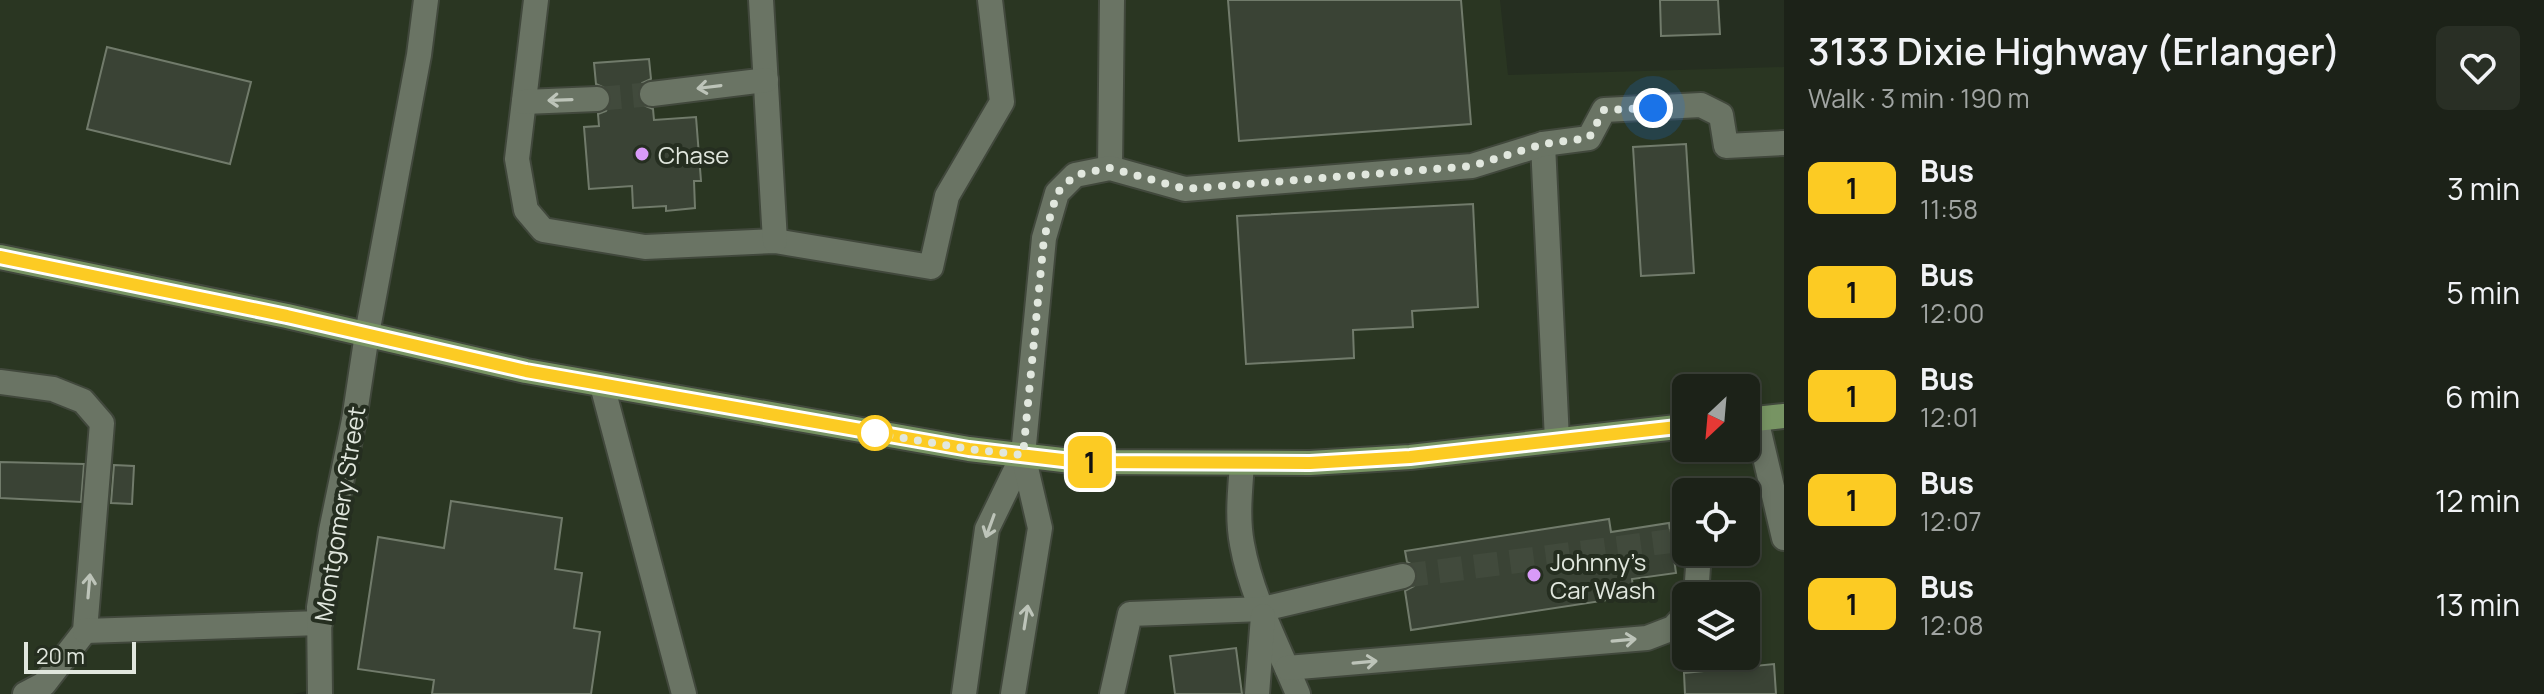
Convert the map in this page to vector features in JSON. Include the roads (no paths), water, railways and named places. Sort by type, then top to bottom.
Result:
[{"type":"main road","points":[[0,257],[367,334],[526,371],[969,449],[1080,462],[1310,463],[1410,457],[1672,428]]},
{"type":"main road","points":[[1760,418],[1784,416]]},
{"type":"street","name":"Montgomery Street","points":[[320,694],[319,607],[415,81],[426,0]]},
{"type":"street","points":[[536,0],[517,159],[526,210],[543,230],[645,247],[775,241],[931,267],[947,196],[1002,102],[990,0]]},
{"type":"street","points":[[761,0],[775,241]]},
{"type":"street","points":[[1110,168],[1112,0]]},
{"type":"street","points":[[652,94],[766,80]]},
{"type":"street","points":[[524,102],[597,99]]},
{"type":"street","points":[[1013,694],[1040,528],[1023,455],[1044,238],[1057,193],[1075,175],[1110,168],[1185,189],[1472,166],[1543,144],[1589,138],[1604,110],[1701,105],[1721,115],[1726,146],[1784,143]]},
{"type":"street","points":[[1543,144],[1557,440]]},
{"type":"street","points":[[0,382],[53,389],[83,401],[102,423],[85,631],[44,684],[25,694]]},
{"type":"street","points":[[602,385],[684,694]]},
{"type":"street","points":[[1760,451],[1784,538]]},
{"type":"street","points":[[964,694],[987,529],[1023,455]]},
{"type":"street","points":[[1242,464],[1239,516],[1242,545],[1263,609],[1298,694]]},
{"type":"street","points":[[1112,694],[1130,614],[1263,609],[1403,576]]},
{"type":"street","points":[[1257,694],[1263,609]]},
{"type":"street","points":[[85,631],[320,623]]},
{"type":"street","points":[[1287,668],[1647,638],[1672,628]]},
{"type":"tunnel","points":[[597,99],[652,94]]},
{"type":"tunnel","points":[[1403,576],[1671,541]]},
{"type":"place","name":"Chase","points":[[642,154]]},
{"type":"place","name":"Johnny’s Car Wash","points":[[1534,575]]}]
